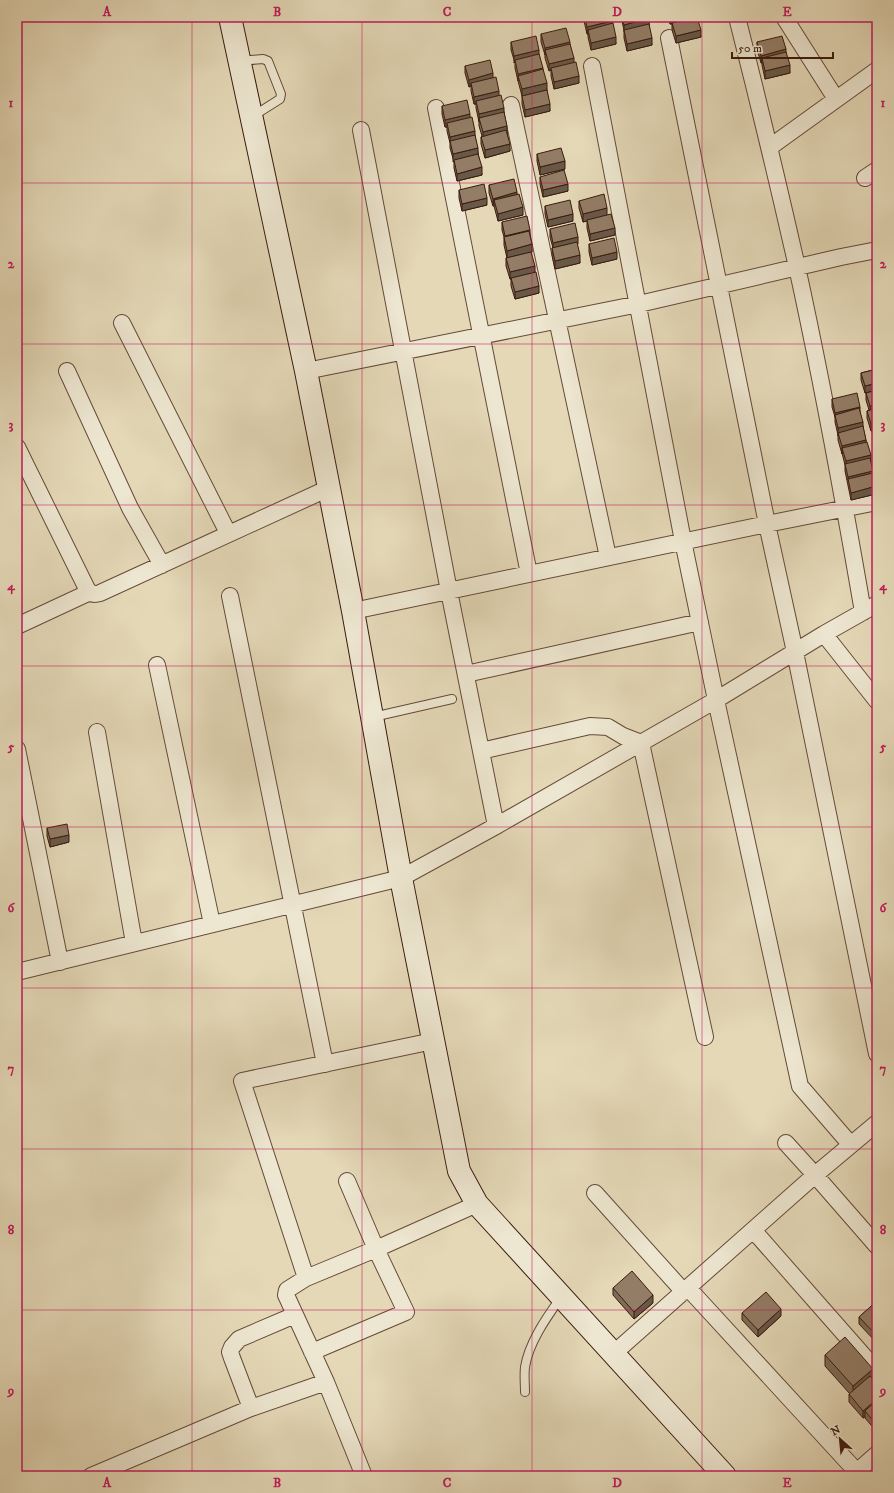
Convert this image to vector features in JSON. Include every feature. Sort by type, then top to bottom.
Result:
[{"type":"main road","points":[[230,17],[306,371],[353,611],[401,878],[459,1171],[477,1204],[725,1476]]},
{"type":"street","points":[[17,972],[401,878],[496,826],[716,700],[824,634],[870,608],[845,508],[797,268],[770,147],[737,17]]},
{"type":"street","points":[[784,17],[836,99]]},
{"type":"street","points":[[669,38],[767,524],[795,652],[877,1054]]},
{"type":"street","points":[[592,66],[639,304],[683,541],[800,1086],[851,1145]]},
{"type":"street","points":[[770,147],[877,70]]},
{"type":"street","points":[[511,105],[608,557]]},
{"type":"street","points":[[436,108],[529,574]]},
{"type":"street","points":[[361,130],[449,591],[496,826]]},
{"type":"street","points":[[306,371],[404,350],[639,304],[841,257],[876,255]]},
{"type":"street","points":[[122,323],[228,533]]},
{"type":"street","points":[[67,371],[130,508],[162,564]]},
{"type":"street","points":[[17,447],[90,592]]},
{"type":"street","points":[[17,626],[90,592],[93,594],[100,593],[328,488]]},
{"type":"street","points":[[353,611],[683,541],[877,502]]},
{"type":"street","points":[[230,596],[325,1064]]},
{"type":"street","points":[[466,674],[700,622]]},
{"type":"street","points":[[824,634],[877,701]]},
{"type":"street","points":[[157,665],[212,924]]},
{"type":"street","points":[[481,751],[590,726],[608,727],[623,736],[641,743]]},
{"type":"street","points":[[97,732],[134,943]]},
{"type":"street","points":[[641,743],[705,1037]]},
{"type":"street","points":[[17,749],[60,962]]},
{"type":"street","points":[[306,1278],[242,1081],[434,1041]]},
{"type":"street","points":[[613,1354],[815,1175],[877,1124]]},
{"type":"street","points":[[786,1143],[877,1246]]},
{"type":"street","points":[[312,1352],[406,1312],[376,1249],[347,1181]]},
{"type":"street","points":[[595,1193],[855,1474],[877,1454]]},
{"type":"street","points":[[364,1476],[326,1382],[286,1296],[287,1290],[306,1278],[477,1204]]},
{"type":"street","points":[[753,1230],[877,1371]]},
{"type":"street","points":[[251,1408],[230,1352],[232,1347],[240,1339],[295,1315]]},
{"type":"street","points":[[100,1474],[251,1408],[326,1382]]},
{"type":"lane","points":[[239,61],[263,59],[268,61],[281,94],[280,99],[251,117]]},
{"type":"lane","points":[[372,717],[452,699]]},
{"type":"lane","points":[[525,1392],[525,1366],[533,1343],[543,1323],[561,1297]]},
{"type":"building","points":[[585,17],[611,17],[612,21],[587,27]]},
{"type":"building","points":[[622,17],[649,17],[649,18],[624,25]]},
{"type":"building","points":[[697,17],[701,30],[676,36],[672,23]]},
{"type":"building","points":[[613,23],[616,37],[591,43],[588,30]]},
{"type":"building","points":[[649,24],[652,38],[627,44],[624,30]]},
{"type":"building","points":[[566,28],[570,42],[545,48],[541,34]]},
{"type":"building","points":[[536,36],[539,50],[514,56],[511,42]]},
{"type":"building","points":[[782,36],[786,49],[761,56],[757,42]]},
{"type":"building","points":[[570,44],[574,58],[549,64],[545,50]]},
{"type":"building","points":[[786,52],[790,65],[765,71],[762,58]]},
{"type":"building","points":[[539,54],[543,68],[518,74],[515,60]]},
{"type":"building","points":[[490,60],[493,73],[469,80],[465,66]]},
{"type":"building","points":[[576,62],[579,76],[554,82],[551,68]]},
{"type":"building","points":[[543,69],[547,83],[522,89],[518,76]]},
{"type":"building","points":[[496,77],[499,91],[474,97],[471,83]]},
{"type":"building","points":[[547,90],[550,104],[525,110],[522,96]]},
{"type":"building","points":[[501,95],[504,108],[479,114],[476,101]]},
{"type":"building","points":[[467,100],[470,114],[445,120],[442,106]]},
{"type":"building","points":[[504,112],[507,126],[483,132],[479,118]]},
{"type":"building","points":[[472,117],[475,131],[450,137],[447,123]]},
{"type":"building","points":[[506,130],[510,144],[485,150],[481,137]]},
{"type":"building","points":[[475,135],[478,148],[453,154],[450,141]]},
{"type":"building","points":[[561,148],[565,161],[540,167],[537,154]]},
{"type":"building","points":[[478,154],[482,167],[457,174],[454,160]]},
{"type":"building","points":[[564,170],[568,184],[543,190],[540,177]]},
{"type":"building","points":[[514,179],[517,192],[493,199],[489,185]]},
{"type":"building","points":[[484,184],[487,198],[462,204],[459,190]]},
{"type":"building","points":[[519,194],[523,207],[498,214],[494,200]]},
{"type":"building","points":[[604,194],[607,208],[583,214],[579,201]]},
{"type":"building","points":[[570,200],[573,214],[548,220],[545,206]]},
{"type":"building","points":[[611,214],[615,228],[590,234],[587,220]]},
{"type":"building","points":[[527,216],[530,230],[505,236],[502,222]]},
{"type":"building","points":[[575,223],[578,237],[553,243],[550,229]]},
{"type":"building","points":[[529,231],[532,244],[507,251],[504,237]]},
{"type":"building","points":[[614,238],[617,252],[592,258],[589,244]]},
{"type":"building","points":[[577,242],[580,255],[555,261],[552,248]]},
{"type":"building","points":[[531,252],[535,266],[510,272],[506,258]]},
{"type":"building","points":[[536,272],[539,286],[515,292],[511,278]]},
{"type":"building","points":[[877,369],[877,383],[865,386],[861,373]]},
{"type":"building","points":[[877,390],[877,405],[870,406],[866,393]]},
{"type":"building","points":[[857,393],[860,407],[835,413],[832,399]]},
{"type":"building","points":[[859,408],[863,422],[838,428],[835,415]]},
{"type":"building","points":[[877,408],[877,422],[871,424],[867,411]]},
{"type":"building","points":[[877,425],[877,439],[875,440],[872,426]]},
{"type":"building","points":[[863,426],[866,440],[842,446],[838,433]]},
{"type":"building","points":[[867,442],[871,455],[846,461],[842,448]]},
{"type":"building","points":[[877,443],[877,458],[876,458],[873,444]]},
{"type":"building","points":[[870,458],[873,471],[848,477],[845,464]]},
{"type":"building","points":[[873,473],[876,486],[851,493],[848,479]]},
{"type":"building","points":[[67,824],[69,835],[50,839],[47,828]]},
{"type":"building","points":[[632,1271],[653,1295],[634,1312],[613,1288]]},
{"type":"building","points":[[766,1292],[781,1309],[758,1330],[742,1313]]},
{"type":"building","points":[[877,1301],[877,1336],[859,1317]]},
{"type":"building","points":[[845,1337],[873,1369],[853,1386],[825,1355]]},
{"type":"building","points":[[870,1376],[877,1384],[877,1399],[863,1411],[849,1394]]},
{"type":"building","points":[[877,1400],[877,1425],[865,1411]]}]
